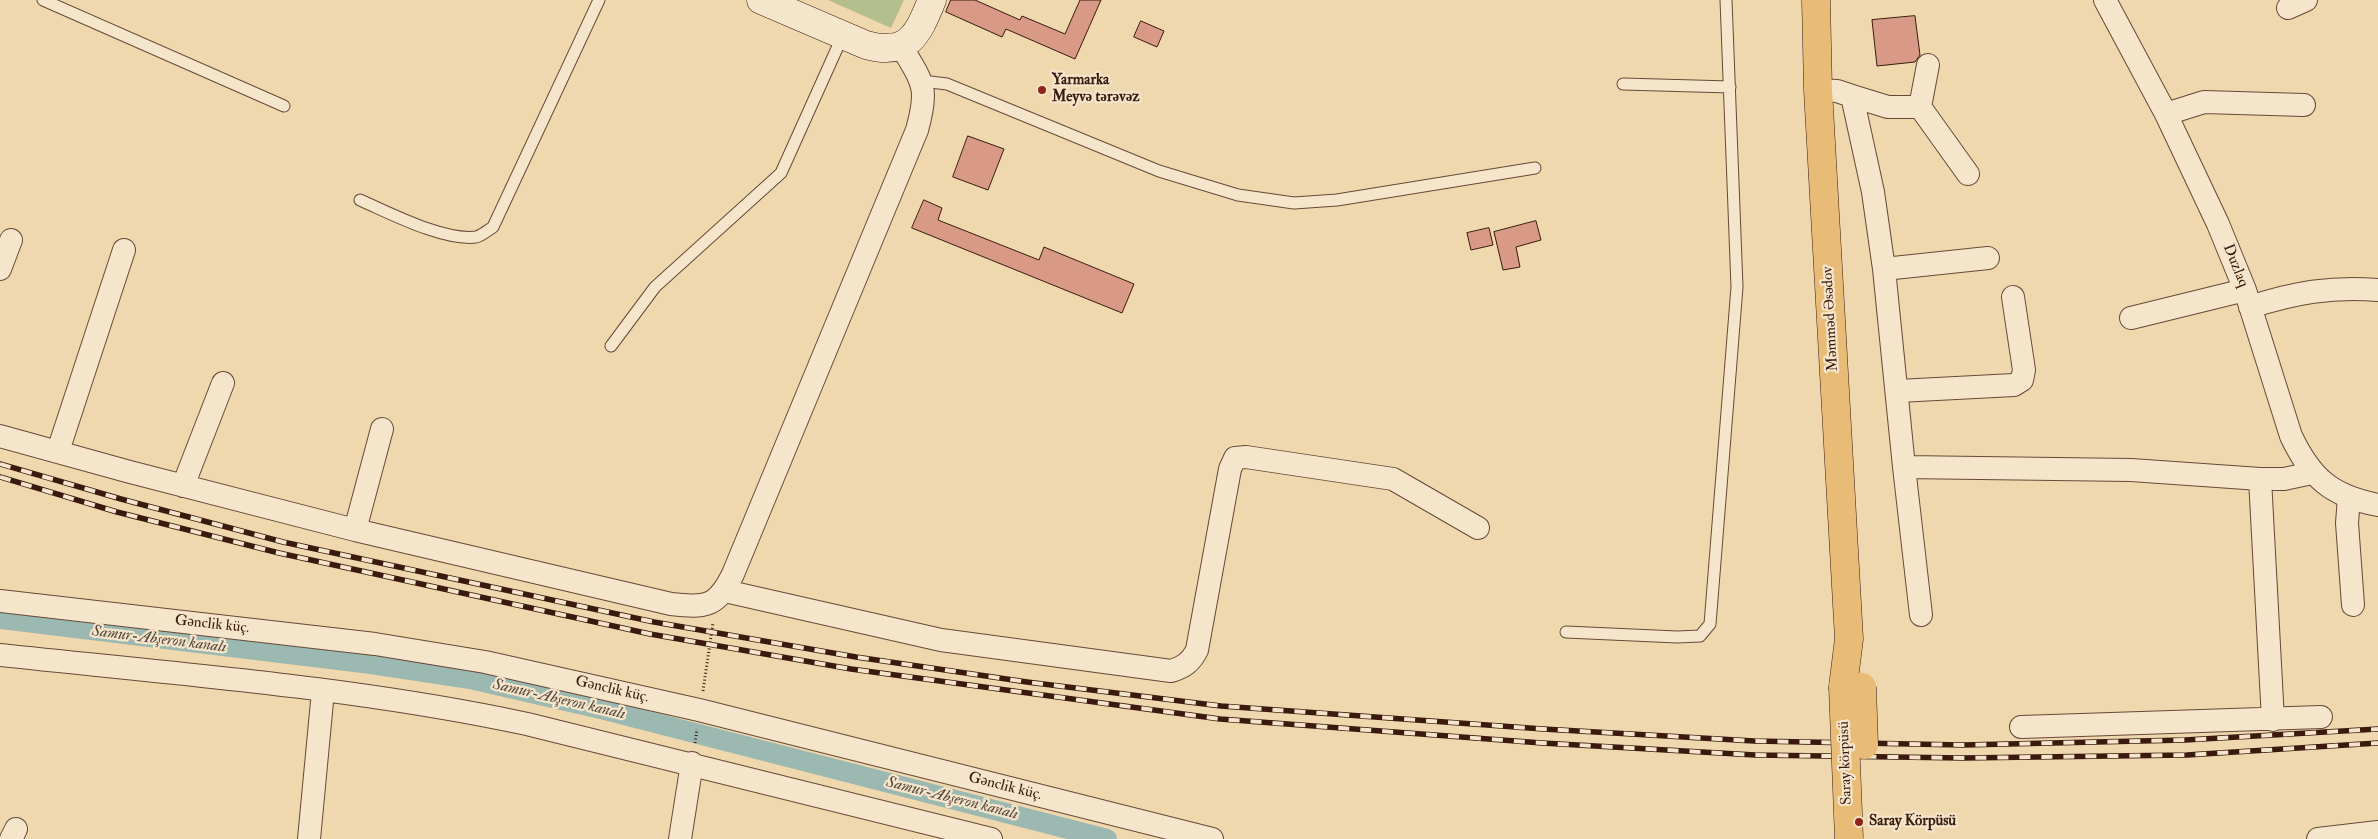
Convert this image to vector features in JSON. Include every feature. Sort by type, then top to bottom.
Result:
[{"type":"main road","name":"Məmməd Əsədov","points":[[1816,0],[1818,90],[1852,687]]},
{"type":"main road","name":"Saray körpüsü","points":[[1849,839],[1852,687]]},
{"type":"main road","name":"Saray körpüsü","points":[[1852,687],[1868,839]]},
{"type":"street","points":[[761,0],[874,47],[900,46],[908,42],[920,29],[932,0]]},
{"type":"street","name":"Duzlaq","points":[[2105,0],[2166,114],[2218,224],[2247,299],[2291,436],[2302,458],[2312,473],[2331,490],[2378,505]]},
{"type":"street","points":[[719,597],[917,130],[923,107],[922,81],[900,46]]},
{"type":"street","points":[[1928,65],[1920,107],[1968,174]]},
{"type":"street","points":[[1818,90],[1837,91],[1888,107],[1920,107]]},
{"type":"street","points":[[1852,96],[1873,192],[1884,269],[1921,615]]},
{"type":"street","points":[[2166,114],[2204,102],[2304,105]]},
{"type":"street","points":[[0,269],[11,240]]},
{"type":"street","points":[[58,451],[124,250]]},
{"type":"street","points":[[1884,269],[1988,258]]},
{"type":"street","points":[[2131,318],[2247,299],[2349,287],[2378,290]]},
{"type":"street","points":[[1898,391],[2014,385],[2022,380],[2024,370],[2013,297]]},
{"type":"street","points":[[183,486],[223,383]]},
{"type":"street","points":[[355,530],[382,429]]},
{"type":"street","points":[[0,436],[355,530],[671,604],[696,607],[719,597],[941,640],[1171,671],[1184,667],[1198,650],[1230,470],[1235,458],[1246,457],[1392,479],[1478,528]]},
{"type":"street","points":[[1904,466],[2131,470],[2260,479],[2284,479],[2312,473]]},
{"type":"street","points":[[2260,479],[2273,720]]},
{"type":"street","points":[[2348,497],[2347,522],[2353,605]]},
{"type":"street","name":"Gənclik küç.","points":[[0,601],[434,652],[700,710],[1212,839]]},
{"type":"street","points":[[0,655],[323,691],[489,716],[692,764],[991,839]]},
{"type":"street","points":[[309,839],[323,691]]},
{"type":"street","points":[[2021,726],[2321,718]]},
{"type":"street","points":[[680,839],[692,764]]},
{"type":"street","points":[[2318,839],[2378,832]]},
{"type":"lane","points":[[43,0],[284,106]]},
{"type":"lane","points":[[360,200],[430,230],[460,236],[477,237],[493,227],[599,0]]},
{"type":"lane","points":[[1566,632],[1700,636],[1710,624],[1738,287],[1726,0]]},
{"type":"lane","points":[[611,346],[655,286],[781,172],[842,35]]},
{"type":"lane","points":[[922,81],[947,84],[1159,171],[1248,197],[1294,203],[1336,200],[1535,168]]},
{"type":"lane","points":[[1622,84],[1730,87]]},
{"type":"path","points":[[692,764],[719,597]]},
{"type":"green space","points":[[828,0],[904,0],[891,28]]},
{"type":"building","points":[[951,0],[975,0],[1020,20],[1022,16],[1065,34],[1080,0],[1101,0],[1075,59],[1006,29],[1002,37],[946,12]]},
{"type":"building","points":[[1915,16],[1920,55],[1915,62],[1877,66],[1872,20]]},
{"type":"building","points":[[1141,21],[1164,31],[1157,47],[1134,37]]},
{"type":"building","points":[[968,136],[1004,149],[988,190],[953,177]]},
{"type":"building","points":[[924,200],[942,208],[938,220],[1039,260],[1044,247],[1134,284],[1122,313],[912,228]]},
{"type":"building","points":[[1536,221],[1541,240],[1516,247],[1520,267],[1503,270],[1494,232]]},
{"type":"building","points":[[1489,228],[1493,245],[1471,250],[1467,233]]},
{"type":"waterway","name":"Samur-Abşeron kanalı","points":[[0,619],[371,664],[470,679],[605,710],[1107,839]]},
{"type":"railway","points":[[0,464],[121,499],[283,542],[654,622],[856,657],[1027,682],[1221,706],[1543,729],[1754,741],[1963,745],[2185,740],[2378,729]]},
{"type":"railway","points":[[0,477],[117,512],[279,553],[650,634],[851,669],[1220,719],[1542,743],[1755,755],[1963,758],[2187,755],[2378,743]]},
{"type":"place","name":"Yarmarka Meyvә tәrәvәz","points":[[1042,90]]},
{"type":"place","name":"Saray Körpüsü","points":[[1859,822]]}]
